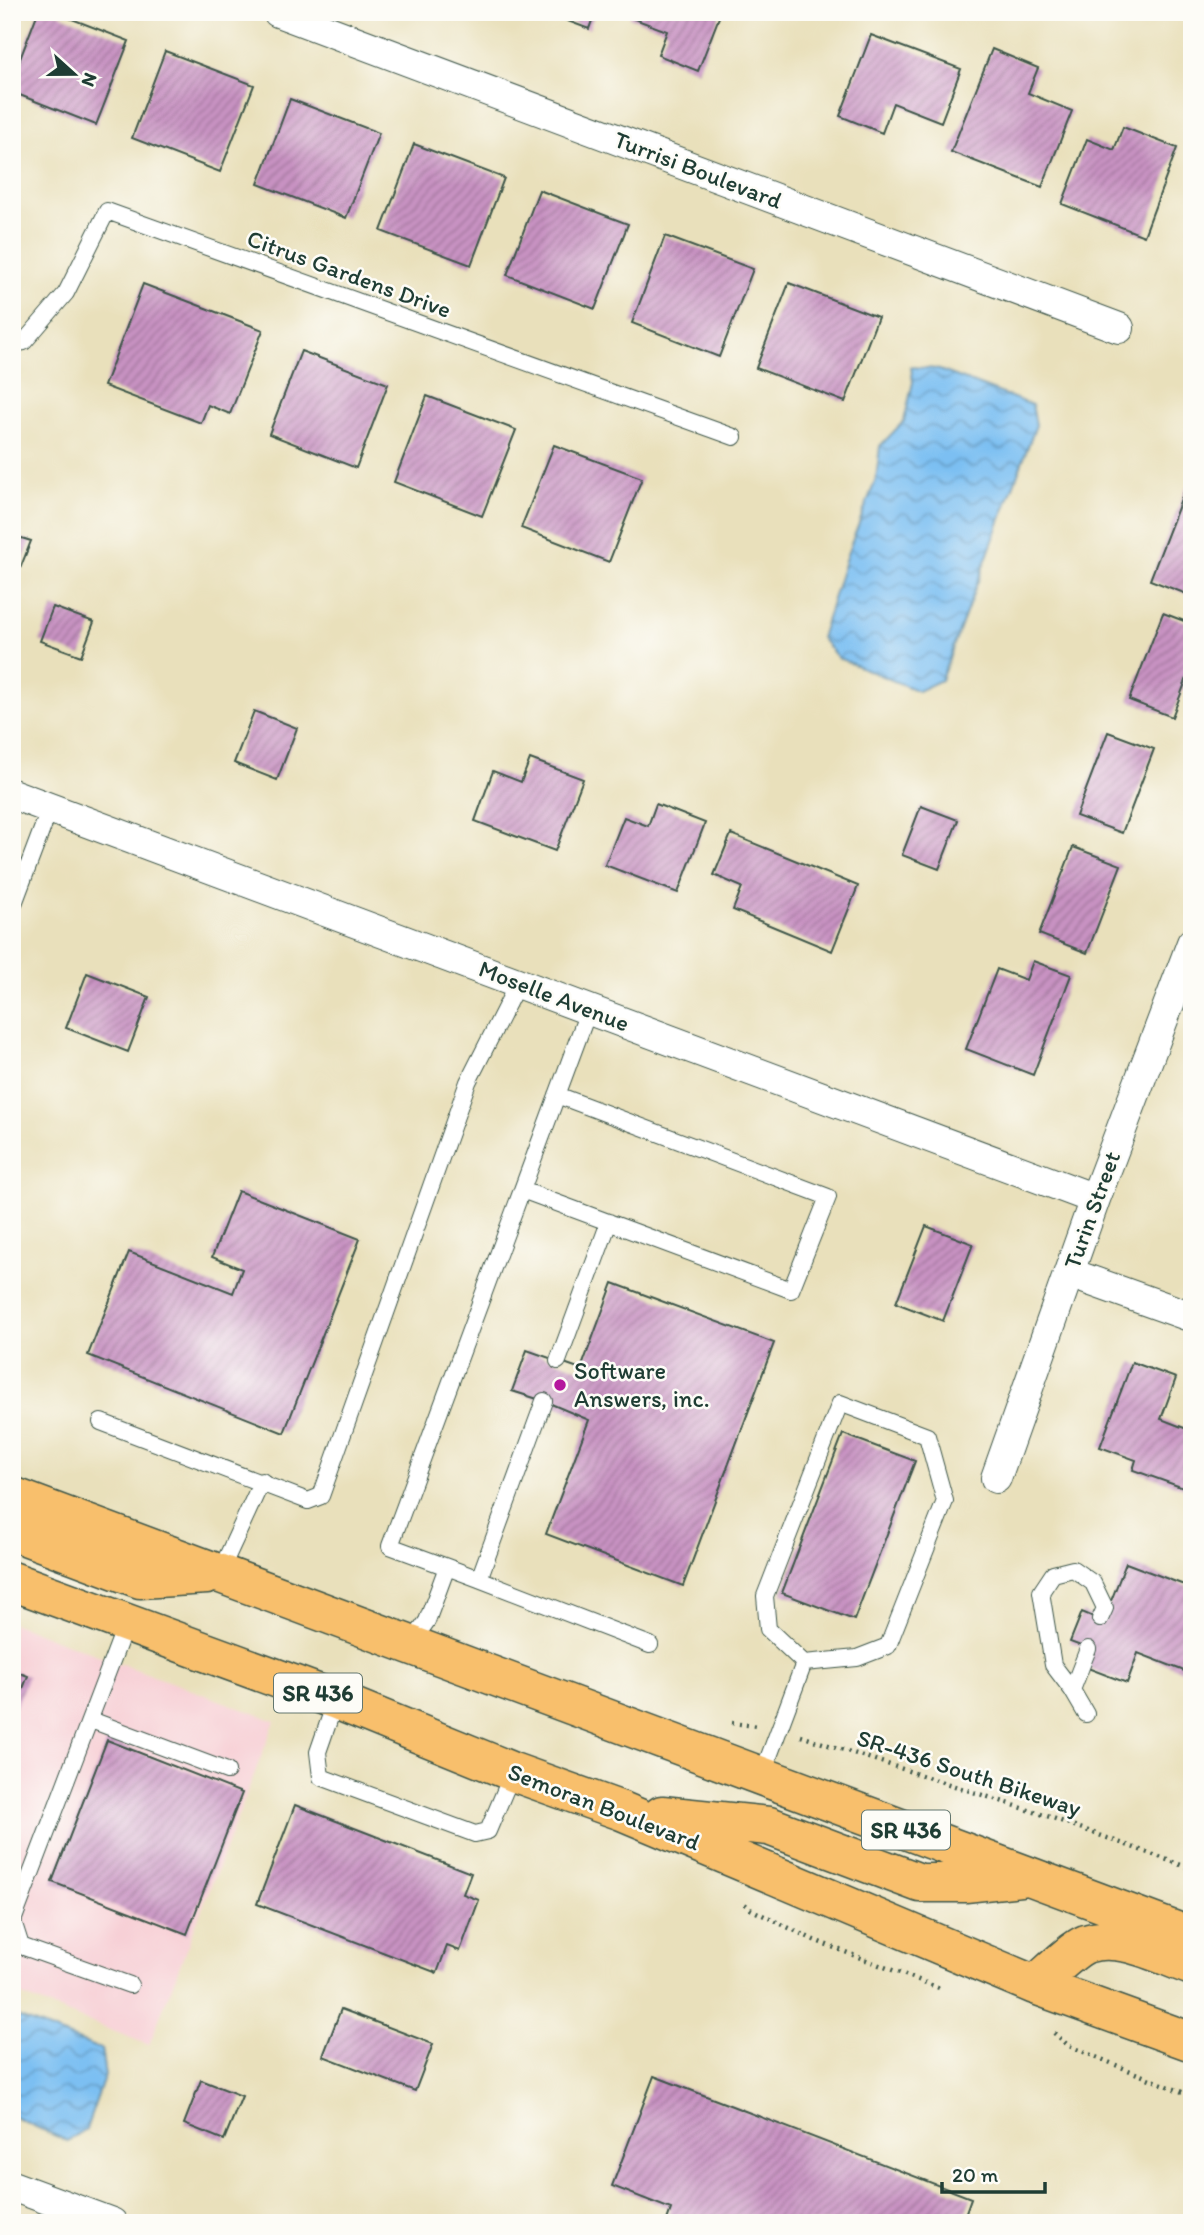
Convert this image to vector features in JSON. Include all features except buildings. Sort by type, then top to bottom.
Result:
[{"type":"main road","name":"SR 436","points":[[12,1496],[1192,1937]]},
{"type":"main road","points":[[12,1531],[140,1579],[219,1574]]},
{"type":"main road","name":"Semoran Boulevard","points":[[12,1581],[336,1700],[513,1772],[622,1811],[1035,1985],[1192,2042]]},
{"type":"main road","points":[[622,1811],[769,1826],[920,1883],[965,1883],[1028,1876]]},
{"type":"main road","points":[[1035,1985],[1084,1945],[1104,1941],[1125,1942],[1192,1966]]},
{"type":"street","name":"Turrisi Boulevard","points":[[278,12],[1119,328]]},
{"type":"street","name":"Moselle Avenue","points":[[12,794],[1095,1199]]},
{"type":"street","name":"Turin Street","points":[[996,1478],[1095,1199],[1192,943]]},
{"type":"street","points":[[1069,1273],[1192,1317]]},
{"type":"street","points":[[12,2186],[112,2223]]},
{"type":"lane","name":"Citrus Gardens Drive","points":[[12,344],[24,342],[66,293],[107,211],[734,438]]},
{"type":"lane","points":[[12,909],[50,808]]},
{"type":"lane","points":[[102,1422],[262,1481],[308,1501],[321,1496],[468,1083],[517,982]]},
{"type":"lane","points":[[589,1009],[390,1546],[650,1645]]},
{"type":"lane","points":[[522,1190],[791,1290],[828,1197],[557,1096]]},
{"type":"lane","points":[[558,1361],[609,1222]]},
{"type":"lane","points":[[479,1579],[544,1401]]},
{"type":"lane","points":[[840,1403],[927,1436],[945,1501],[888,1646],[857,1658],[804,1663],[768,1629],[765,1596],[840,1403]]},
{"type":"lane","points":[[219,1574],[262,1481]]},
{"type":"lane","points":[[410,1645],[427,1622],[447,1567]]},
{"type":"lane","points":[[1086,1714],[1053,1665],[1041,1592],[1053,1574],[1073,1569],[1093,1583],[1105,1608],[1100,1619]]},
{"type":"lane","points":[[126,1623],[13,1921],[20,1946],[130,1986]]},
{"type":"lane","points":[[1072,1690],[1088,1649]]},
{"type":"lane","points":[[762,1775],[804,1663]]},
{"type":"lane","points":[[336,1700],[318,1752],[321,1777],[475,1834],[488,1831],[513,1772]]},
{"type":"lane","points":[[91,1720],[227,1771]]},
{"type":"path","name":"SR-436 South Bikeway","points":[[732,1723],[779,1729],[1050,1817],[1192,1868]]},
{"type":"shaded area","points":[[12,1623],[275,1721],[149,2045],[12,1992]]},
{"type":"water","points":[[911,367],[937,369],[1032,405],[1036,425],[941,680],[918,691],[838,658],[821,638],[846,557],[876,479],[880,446],[904,421],[913,382]]},
{"type":"water","points":[[12,2015],[101,2049],[105,2075],[86,2129],[67,2141],[12,2116]]},
{"type":"place","name":"Software Answers, inc.","points":[[560,1385]]}]
